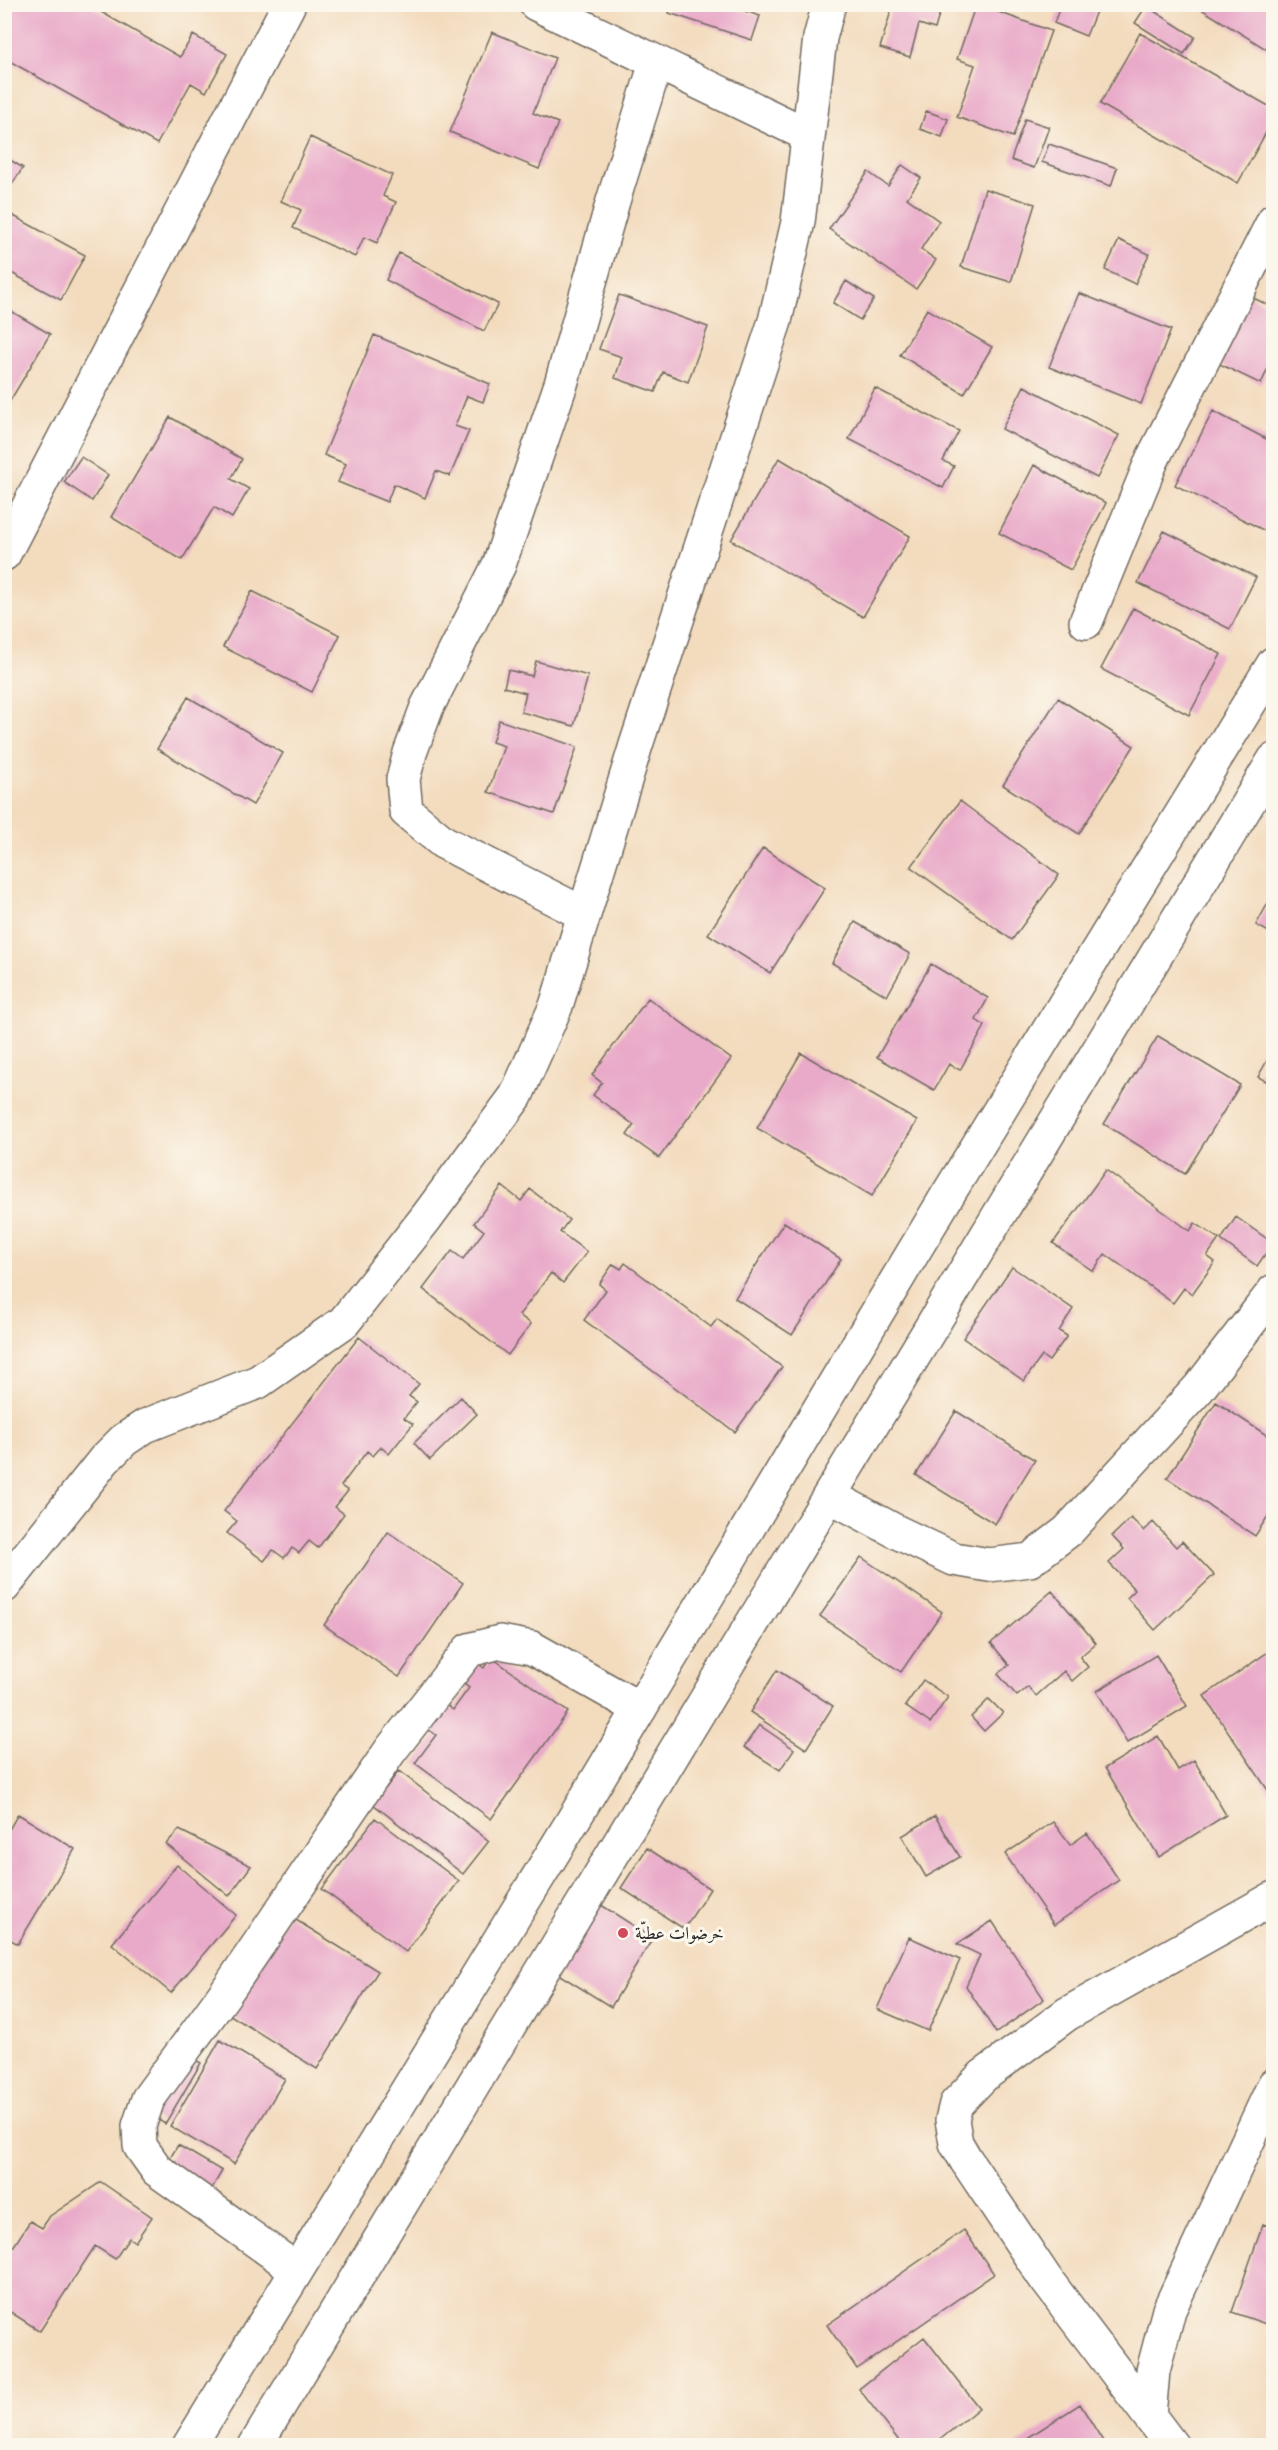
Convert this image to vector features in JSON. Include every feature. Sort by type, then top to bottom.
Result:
[{"type":"street","points":[[4,554],[13,518],[288,4]]},
{"type":"street","points":[[536,4],[807,134]]},
{"type":"street","points":[[4,1586],[104,1460],[124,1440],[146,1426],[258,1383],[344,1322],[426,1218],[516,1096],[556,1006],[636,745],[775,321],[798,222],[820,38],[829,4]]},
{"type":"street","points":[[584,914],[443,842],[406,811],[403,779],[427,707],[499,565],[561,384],[613,201],[656,63]]},
{"type":"street","points":[[1086,622],[1152,460],[1274,220]]},
{"type":"street","points":[[189,2445],[640,1709],[947,1196],[1274,663]]},
{"type":"street","points":[[255,2445],[354,2277],[496,2049],[1274,760]]},
{"type":"street","points":[[830,1496],[954,1559],[989,1565],[1030,1560],[1068,1531],[1183,1405],[1274,1291]]},
{"type":"street","points":[[297,2270],[157,2170],[140,2146],[139,2126],[148,2098],[224,1995],[390,1751],[469,1650],[500,1642],[532,1648],[640,1709]]},
{"type":"street","points":[[1172,2445],[1045,2278],[966,2160],[956,2143],[952,2120],[956,2104],[983,2076],[1067,2014],[1274,1898]]},
{"type":"street","points":[[1149,2415],[1153,2371],[1169,2310],[1274,2085]]},
{"type":"building","points":[[4,4],[87,4],[180,57],[193,35],[227,54],[206,92],[191,83],[157,144],[4,58]]},
{"type":"building","points":[[672,4],[723,4],[760,16],[752,40],[669,13]]},
{"type":"building","points":[[893,4],[942,4],[935,29],[919,24],[910,57],[880,48]]},
{"type":"building","points":[[976,4],[1051,31],[1013,137],[957,117],[975,65],[957,59]]},
{"type":"building","points":[[1061,4],[1099,4],[1086,36],[1054,23]]},
{"type":"building","points":[[1193,4],[1274,4],[1274,54]]},
{"type":"building","points":[[1146,6],[1195,37],[1184,54],[1135,23]]},
{"type":"building","points":[[492,32],[555,58],[533,113],[558,123],[539,169],[450,132]]},
{"type":"building","points":[[1140,33],[1274,109],[1274,118],[1238,183],[1100,104]]},
{"type":"building","points":[[926,111],[948,119],[942,137],[920,129]]},
{"type":"building","points":[[1025,119],[1049,127],[1034,168],[1011,160]]},
{"type":"building","points":[[310,137],[392,175],[383,196],[396,202],[377,243],[364,237],[355,257],[293,228],[301,210],[281,201]]},
{"type":"building","points":[[1049,144],[1117,168],[1111,186],[1042,162]]},
{"type":"building","points":[[4,156],[23,168],[4,196]]},
{"type":"building","points":[[902,165],[921,178],[907,198],[939,221],[921,249],[936,260],[916,289],[829,229],[868,172],[888,186]]},
{"type":"building","points":[[985,189],[1035,204],[1011,282],[961,267]]},
{"type":"building","points":[[10,214],[85,255],[61,300],[4,269],[4,223]]},
{"type":"building","points":[[1119,240],[1149,254],[1135,284],[1105,270]]},
{"type":"building","points":[[399,253],[498,304],[484,331],[386,280]]},
{"type":"building","points":[[846,281],[874,299],[860,320],[833,303]]},
{"type":"building","points":[[1239,291],[1274,308],[1274,371],[1268,368],[1261,384],[1207,358]]},
{"type":"building","points":[[1079,293],[1171,330],[1141,404],[1049,367]]},
{"type":"building","points":[[619,295],[708,327],[688,382],[663,372],[655,392],[615,378],[622,357],[599,349]]},
{"type":"building","points":[[4,307],[50,334],[4,411]]},
{"type":"building","points":[[927,309],[992,347],[964,394],[900,355]]},
{"type":"building","points":[[374,335],[490,384],[483,402],[467,396],[455,426],[469,431],[450,476],[436,471],[425,498],[394,484],[387,502],[338,482],[346,464],[324,455]]},
{"type":"building","points":[[1024,386],[1119,435],[1097,478],[1002,429]]},
{"type":"building","points":[[875,388],[959,431],[943,461],[954,466],[943,488],[849,439]]},
{"type":"building","points":[[1213,411],[1274,443],[1273,535],[1175,485]]},
{"type":"building","points":[[170,417],[242,459],[231,479],[249,489],[232,518],[214,507],[182,560],[111,517]]},
{"type":"building","points":[[81,457],[108,475],[92,501],[64,482]]},
{"type":"building","points":[[779,458],[910,536],[863,617],[731,540]]},
{"type":"building","points":[[1034,465],[1106,503],[1071,570],[999,533]]},
{"type":"building","points":[[1164,531],[1256,577],[1230,629],[1138,583]]},
{"type":"building","points":[[252,591],[340,635],[312,692],[223,647]]},
{"type":"building","points":[[1133,608],[1221,654],[1189,715],[1101,669]]},
{"type":"building","points":[[536,661],[588,676],[574,726],[521,712],[526,693],[504,687],[508,670],[532,676]]},
{"type":"building","points":[[188,697],[283,753],[253,805],[157,749]]},
{"type":"building","points":[[1058,698],[1134,746],[1079,834],[1003,785]]},
{"type":"building","points":[[499,720],[577,747],[554,814],[488,792],[504,746],[492,742]]},
{"type":"building","points":[[960,801],[1059,875],[1012,940],[911,867]]},
{"type":"building","points":[[763,848],[825,888],[770,973],[708,934]]},
{"type":"building","points":[[1274,892],[1274,935],[1256,925]]},
{"type":"building","points":[[855,922],[910,954],[887,996],[832,963]]},
{"type":"building","points":[[931,964],[988,998],[976,1020],[985,1026],[960,1070],[949,1064],[934,1090],[877,1057]]},
{"type":"building","points":[[648,998],[731,1059],[659,1158],[627,1135],[634,1125],[593,1095],[602,1083],[592,1075]]},
{"type":"building","points":[[1158,1036],[1240,1085],[1185,1174],[1104,1124]]},
{"type":"building","points":[[1274,1048],[1274,1085],[1258,1077]]},
{"type":"building","points":[[801,1053],[917,1121],[872,1196],[757,1128]]},
{"type":"building","points":[[1106,1170],[1190,1231],[1195,1223],[1219,1239],[1207,1256],[1215,1262],[1192,1294],[1184,1288],[1173,1303],[1105,1254],[1093,1271],[1053,1243]]},
{"type":"building","points":[[502,1186],[521,1201],[530,1189],[569,1220],[560,1232],[587,1252],[563,1283],[551,1273],[519,1315],[531,1324],[508,1355],[423,1289],[452,1251],[463,1259],[484,1231],[474,1223]]},
{"type":"building","points":[[1236,1217],[1273,1243],[1257,1266],[1221,1240]]},
{"type":"building","points":[[784,1222],[841,1259],[792,1335],[735,1298]]},
{"type":"building","points":[[625,1263],[711,1327],[717,1319],[782,1367],[735,1432],[584,1320],[606,1290],[599,1284],[613,1264],[621,1269]]},
{"type":"building","points":[[1012,1267],[1073,1309],[1059,1331],[1067,1336],[1049,1361],[1042,1356],[1024,1381],[963,1338]]},
{"type":"building","points":[[359,1337],[419,1384],[409,1396],[417,1402],[404,1418],[413,1424],[389,1454],[381,1447],[373,1456],[367,1451],[341,1486],[348,1491],[335,1507],[344,1514],[318,1548],[309,1541],[299,1553],[292,1548],[284,1558],[273,1550],[264,1561],[227,1533],[237,1521],[224,1511]]},
{"type":"building","points":[[461,1397],[477,1414],[430,1460],[414,1443]]},
{"type":"building","points":[[1216,1402],[1274,1440],[1274,1507],[1255,1536],[1167,1478]]},
{"type":"building","points":[[956,1411],[1035,1460],[995,1524],[916,1475]]},
{"type":"building","points":[[1131,1518],[1144,1531],[1153,1522],[1176,1547],[1182,1541],[1214,1575],[1155,1630],[1127,1598],[1135,1590],[1109,1563],[1124,1549],[1112,1536]]},
{"type":"building","points":[[388,1532],[463,1583],[399,1677],[324,1625]]},
{"type":"building","points":[[861,1557],[942,1612],[901,1672],[820,1616]]},
{"type":"building","points":[[1052,1591],[1096,1643],[1080,1657],[1088,1667],[1072,1681],[1064,1671],[1036,1696],[1028,1687],[1017,1696],[998,1674],[1009,1665],[991,1643]]},
{"type":"building","points":[[1274,1648],[1274,1799],[1204,1696]]},
{"type":"building","points":[[1156,1655],[1187,1706],[1127,1743],[1097,1691]]},
{"type":"building","points":[[491,1657],[568,1712],[491,1819],[415,1763],[436,1735],[426,1728],[444,1703],[453,1710],[469,1688],[460,1681],[475,1661],[484,1668]]},
{"type":"building","points":[[777,1670],[833,1706],[806,1749],[750,1712]]},
{"type":"building","points":[[923,1680],[948,1697],[930,1723],[905,1706]]},
{"type":"building","points":[[989,1699],[1003,1713],[984,1731],[971,1717]]},
{"type":"building","points":[[759,1725],[794,1749],[780,1770],[744,1747]]},
{"type":"building","points":[[1158,1736],[1178,1770],[1194,1760],[1226,1815],[1159,1857],[1105,1768]]},
{"type":"building","points":[[399,1771],[489,1841],[463,1874],[373,1804]]},
{"type":"building","points":[[18,1814],[75,1849],[18,1944],[4,1936],[4,1838]]},
{"type":"building","points":[[935,1816],[960,1857],[926,1877],[902,1836]]},
{"type":"building","points":[[375,1818],[459,1881],[406,1952],[322,1889]]},
{"type":"building","points":[[1053,1822],[1070,1845],[1087,1833],[1119,1880],[1054,1925],[1005,1854]]},
{"type":"building","points":[[179,1830],[251,1866],[229,1896],[166,1844]]},
{"type":"building","points":[[647,1848],[710,1889],[684,1929],[621,1888]]},
{"type":"building","points":[[177,1865],[236,1915],[171,1993],[112,1944]]},
{"type":"building","points":[[598,1903],[653,1938],[611,2007],[555,1972]]},
{"type":"building","points":[[288,1915],[378,1971],[317,2069],[227,2013]]},
{"type":"building","points":[[992,1921],[1044,1999],[996,2033],[966,1986],[980,1955],[957,1944]]},
{"type":"building","points":[[909,1937],[960,1960],[928,2031],[877,2009]]},
{"type":"building","points":[[220,2040],[285,2079],[234,2164],[170,2126]]},
{"type":"building","points":[[188,2055],[201,2063],[165,2124],[152,2116]]},
{"type":"building","points":[[178,2145],[222,2171],[211,2190],[167,2163]]},
{"type":"building","points":[[101,2182],[152,2217],[135,2242],[129,2238],[115,2259],[95,2246],[40,2331],[4,2308],[4,2261],[30,2221],[42,2228],[50,2216]]},
{"type":"building","points":[[1263,2224],[1274,2228],[1274,2327],[1232,2312]]},
{"type":"building","points":[[964,2230],[994,2274],[857,2369],[827,2325]]},
{"type":"building","points":[[924,2337],[979,2408],[932,2446],[903,2446],[859,2389]]},
{"type":"building","points":[[1080,2404],[1106,2446],[1015,2446]]},
{"type":"place","name":"خرضوات عطيّة","points":[[623,1933]]}]
